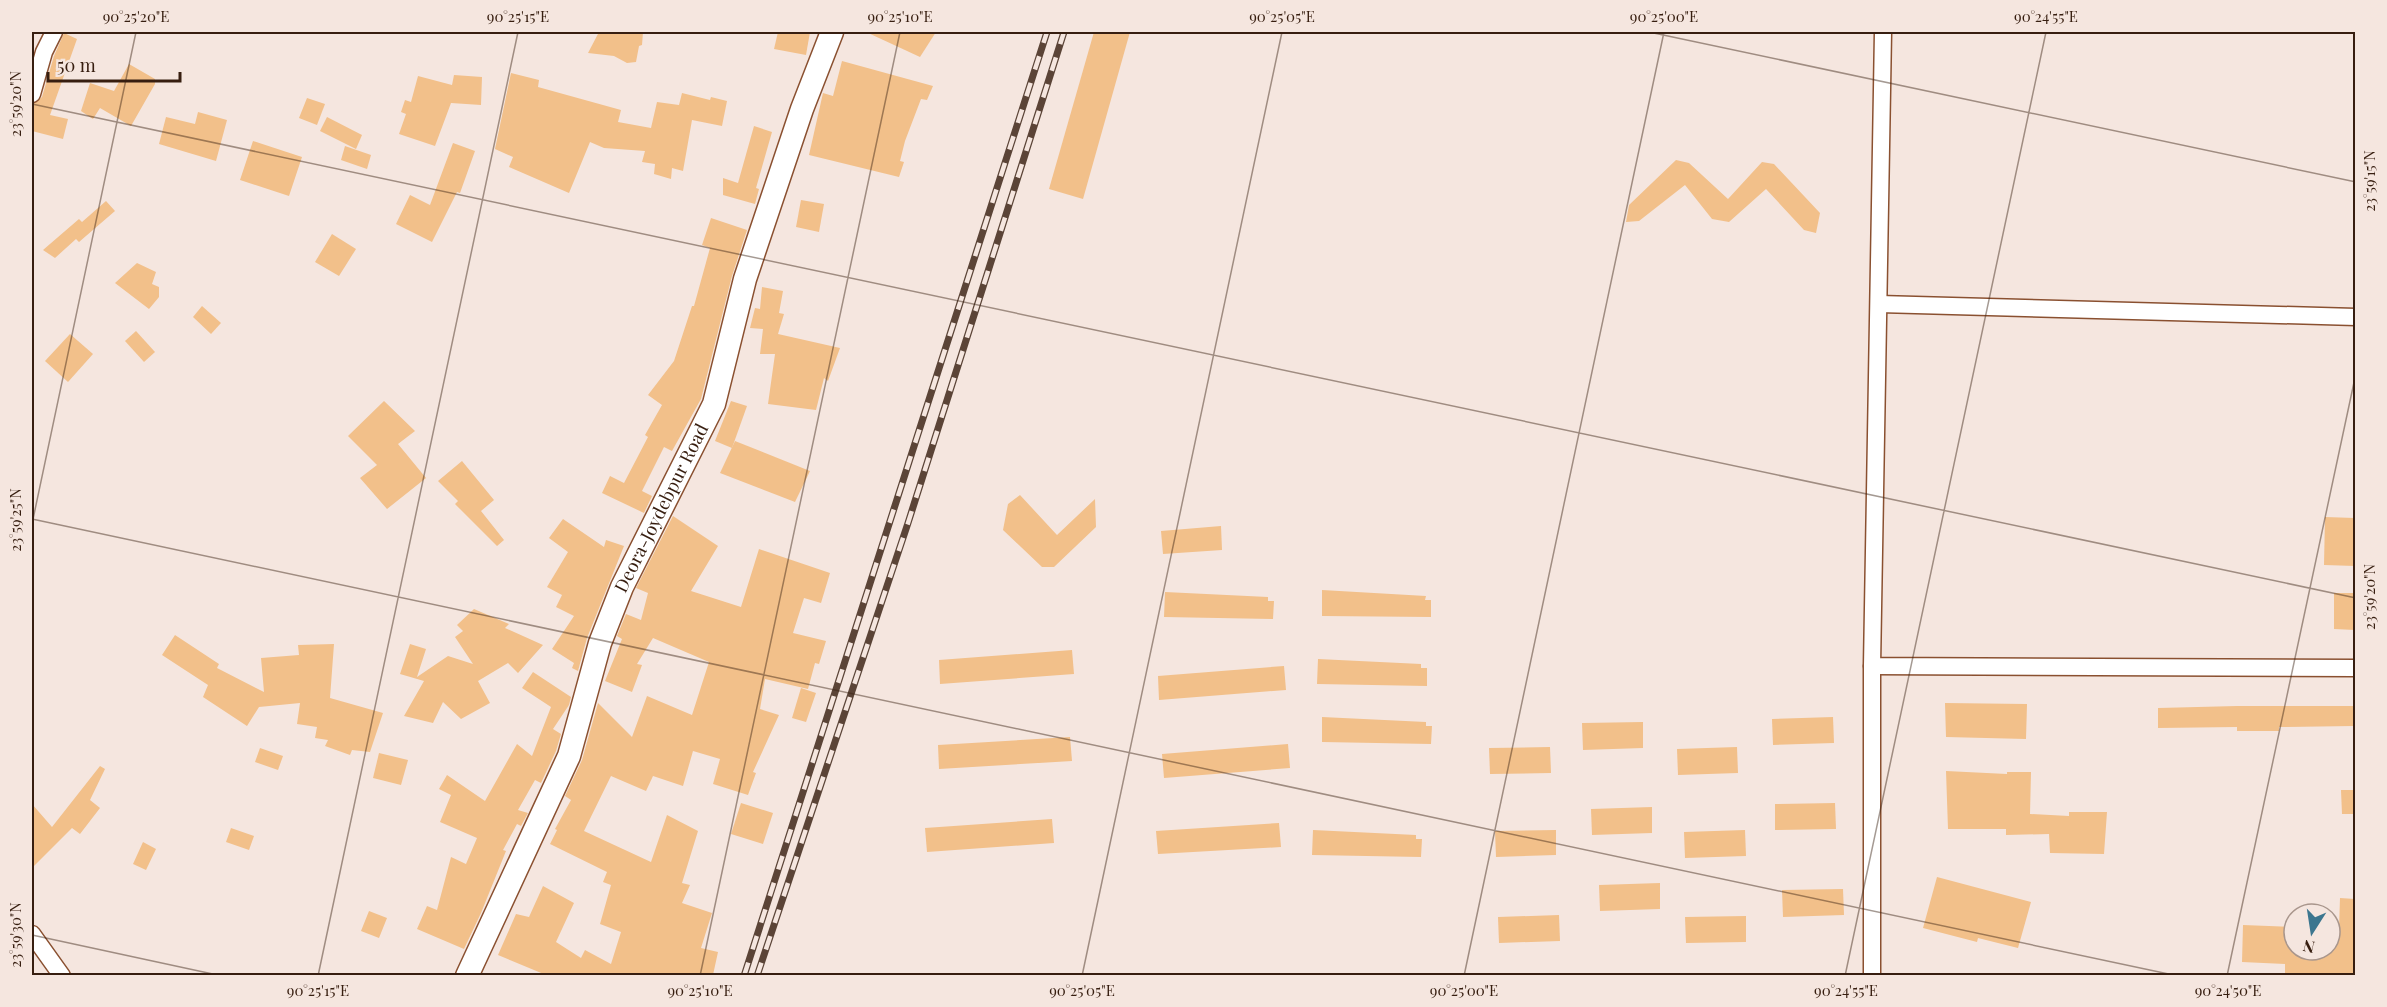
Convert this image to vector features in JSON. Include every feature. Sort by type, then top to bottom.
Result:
[{"type":"street","points":[[32,94],[44,52],[54,32]]},
{"type":"street","name":"Deora-Joydebpur Road","points":[[467,975],[569,756],[600,643],[622,587],[714,404],[746,279],[802,109],[832,32]]},
{"type":"street","points":[[1872,975],[1872,666],[1883,32]]},
{"type":"street","points":[[1879,304],[2355,317]]},
{"type":"street","points":[[1872,666],[2355,668]]},
{"type":"street","points":[[32,934],[62,975]]},
{"type":"building","points":[[599,32],[643,32],[642,45],[639,46],[636,62],[627,63],[614,56],[588,53]]},
{"type":"building","points":[[778,32],[810,32],[806,55],[774,49]]},
{"type":"building","points":[[866,32],[936,32],[920,57]]},
{"type":"building","points":[[1094,32],[1130,32],[1083,199],[1049,189]]},
{"type":"building","points":[[64,33],[77,39],[50,115],[68,119],[63,139],[32,131],[32,111],[33,104],[42,97],[54,56]]},
{"type":"building","points":[[842,61],[933,86],[927,100],[921,99],[905,141],[900,161],[904,162],[899,177],[809,155],[823,93],[833,96]]},
{"type":"building","points":[[129,64],[155,79],[155,84],[131,126],[100,108],[93,119],[81,111],[90,83],[114,91]]},
{"type":"building","points":[[511,73],[539,80],[538,87],[621,110],[618,122],[651,128],[657,102],[679,105],[682,93],[710,100],[711,97],[727,101],[722,126],[692,120],[683,171],[672,168],[671,179],[654,174],[655,164],[642,162],[645,151],[604,148],[590,142],[569,193],[509,167],[513,157],[495,149]]},
{"type":"building","points":[[454,75],[482,77],[481,105],[451,103],[435,146],[399,134],[406,114],[401,112],[405,100],[411,102],[418,76],[452,85]]},
{"type":"building","points":[[307,98],[325,104],[317,125],[299,118]]},
{"type":"building","points":[[198,112],[227,120],[216,161],[159,144],[166,117],[195,124]]},
{"type":"building","points":[[327,117],[362,135],[356,149],[320,131]]},
{"type":"building","points":[[754,126],[772,132],[756,188],[759,189],[755,204],[723,195],[723,178],[738,183]]},
{"type":"building","points":[[253,141],[302,157],[289,196],[240,180]]},
{"type":"building","points":[[453,143],[475,151],[460,193],[457,192],[432,242],[396,224],[410,195],[430,205]]},
{"type":"building","points":[[345,146],[371,155],[367,169],[341,160]]},
{"type":"building","points":[[1676,160],[1689,163],[1728,199],[1762,162],[1774,164],[1820,213],[1816,233],[1804,230],[1766,189],[1729,222],[1712,219],[1685,185],[1639,221],[1626,222],[1629,205]]},
{"type":"building","points":[[801,200],[824,204],[819,232],[796,227]]},
{"type":"building","points":[[106,201],[115,211],[79,242],[76,239],[55,258],[43,250],[79,219],[82,222]]},
{"type":"building","points":[[711,218],[747,230],[732,276],[701,399],[672,451],[664,447],[642,491],[652,496],[644,513],[602,493],[610,476],[624,483],[648,437],[645,435],[662,405],[648,395],[674,361],[692,306],[694,306],[710,248],[702,245]]},
{"type":"building","points":[[332,234],[356,249],[339,276],[315,262]]},
{"type":"building","points":[[137,263],[156,272],[152,284],[159,287],[159,297],[149,309],[115,283]]},
{"type":"building","points":[[762,287],[783,291],[779,313],[784,314],[778,334],[840,348],[828,381],[824,378],[816,410],[768,404],[775,354],[760,354],[763,329],[750,328],[755,308],[760,309]]},
{"type":"building","points":[[202,306],[221,323],[211,334],[193,317]]},
{"type":"building","points":[[136,331],[155,352],[144,362],[125,341]]},
{"type":"building","points":[[70,334],[93,354],[68,382],[45,361]]},
{"type":"building","points":[[384,401],[415,431],[398,444],[426,478],[387,509],[360,478],[377,465],[348,436]]},
{"type":"building","points":[[731,401],[747,406],[732,448],[715,441]]},
{"type":"building","points":[[735,441],[810,471],[795,502],[720,473]]},
{"type":"building","points":[[462,461],[494,500],[481,511],[504,540],[497,546],[455,504],[458,501],[438,481]]},
{"type":"building","points":[[1020,495],[1057,535],[1095,499],[1096,527],[1054,567],[1042,567],[1003,530],[1008,504]]},
{"type":"building","points":[[673,516],[718,546],[691,591],[741,607],[759,549],[830,573],[821,603],[804,598],[793,633],[826,641],[819,664],[815,663],[808,689],[765,679],[760,709],[779,715],[753,772],[756,773],[748,795],[713,784],[720,759],[693,751],[683,786],[653,776],[646,791],[611,776],[584,831],[651,862],[667,815],[698,831],[682,883],[690,885],[682,903],[712,913],[701,948],[718,952],[713,975],[546,975],[498,955],[516,914],[529,917],[543,886],[574,903],[556,942],[581,958],[585,950],[611,964],[621,932],[600,924],[611,885],[603,882],[607,872],[550,844],[557,830],[555,829],[571,800],[565,796],[582,760],[598,703],[632,737],[647,696],[692,715],[709,662],[653,638],[637,664],[642,665],[632,692],[605,681],[622,639],[617,636],[626,614],[641,620],[648,593],[636,588]]},
{"type":"building","points":[[2325,517],[2355,518],[2355,566],[2324,565]]},
{"type":"building","points":[[563,519],[604,547],[606,540],[624,546],[587,638],[578,671],[572,668],[574,663],[552,649],[574,616],[556,607],[562,595],[547,587],[568,552],[549,538]]},
{"type":"building","points":[[1221,526],[1222,550],[1163,554],[1161,531]]},
{"type":"building","points":[[1322,590],[1426,596],[1425,600],[1431,600],[1431,617],[1322,616]]},
{"type":"building","points":[[1165,592],[1268,597],[1268,601],[1274,601],[1273,619],[1164,617]]},
{"type":"building","points":[[2334,593],[2355,593],[2355,630],[2334,629]]},
{"type":"building","points":[[474,609],[509,624],[505,628],[543,645],[518,673],[508,663],[478,681],[490,703],[461,719],[443,702],[433,723],[404,716],[424,681],[400,674],[410,644],[426,649],[417,677],[448,656],[473,664],[455,637],[463,631],[457,625]]},
{"type":"building","points":[[175,635],[219,664],[217,668],[264,692],[261,658],[299,655],[298,645],[334,644],[330,698],[383,713],[370,752],[352,750],[350,755],[325,746],[328,740],[315,738],[317,727],[297,724],[300,703],[259,707],[247,726],[203,697],[208,685],[162,655]]},
{"type":"building","points":[[1072,650],[1074,674],[940,684],[939,660]]},
{"type":"building","points":[[1318,659],[1421,664],[1421,668],[1427,668],[1427,686],[1317,684]]},
{"type":"building","points":[[1284,666],[1286,690],[1159,700],[1158,676]]},
{"type":"building","points":[[533,672],[571,697],[569,705],[553,729],[561,734],[556,751],[541,783],[535,780],[518,810],[528,813],[521,826],[517,824],[503,850],[506,851],[464,949],[417,929],[427,906],[437,910],[451,857],[466,864],[477,838],[440,822],[451,795],[439,789],[447,775],[485,801],[517,744],[532,756],[551,707],[522,688]]},
{"type":"building","points":[[801,688],[816,693],[806,722],[792,718]]},
{"type":"building","points":[[1945,703],[2027,704],[2026,739],[1946,737]]},
{"type":"building","points":[[2353,706],[2354,726],[2279,727],[2279,731],[2237,731],[2237,727],[2158,728],[2158,708]]},
{"type":"building","points":[[1322,717],[1426,722],[1426,726],[1432,726],[1431,744],[1322,742]]},
{"type":"building","points":[[1833,717],[1834,743],[1773,745],[1772,719]]},
{"type":"building","points":[[1643,722],[1643,748],[1583,750],[1582,723]]},
{"type":"building","points":[[1070,737],[1072,761],[939,769],[938,745]]},
{"type":"building","points":[[1288,744],[1290,768],[1164,778],[1162,754]]},
{"type":"building","points":[[1550,747],[1551,773],[1490,774],[1489,748]]},
{"type":"building","points":[[1737,747],[1738,773],[1678,775],[1677,749]]},
{"type":"building","points":[[260,748],[283,756],[278,770],[255,762]]},
{"type":"building","points":[[379,753],[408,760],[401,785],[373,778]]},
{"type":"building","points":[[100,766],[105,769],[90,800],[100,808],[80,834],[72,828],[32,868],[32,804],[52,827]]},
{"type":"building","points":[[1946,771],[2007,774],[2007,772],[2031,772],[2030,814],[2069,816],[2069,812],[2107,812],[2104,854],[2050,853],[2049,834],[2006,835],[2006,829],[1948,829]]},
{"type":"building","points":[[2341,790],[2355,790],[2355,814],[2342,814]]},
{"type":"building","points":[[741,803],[773,813],[763,844],[731,834]]},
{"type":"building","points":[[1835,803],[1836,829],[1775,830],[1775,804]]},
{"type":"building","points":[[1652,807],[1652,833],[1592,835],[1591,809]]},
{"type":"building","points":[[1052,819],[1054,843],[927,852],[925,828]]},
{"type":"building","points":[[1279,823],[1281,847],[1158,854],[1156,831]]},
{"type":"building","points":[[231,828],[254,836],[249,850],[226,842]]},
{"type":"building","points":[[1313,830],[1416,835],[1416,839],[1422,839],[1421,857],[1312,855]]},
{"type":"building","points":[[1556,830],[1556,855],[1496,857],[1495,831]]},
{"type":"building","points":[[1745,830],[1746,856],[1685,858],[1684,832]]},
{"type":"building","points":[[143,842],[156,849],[146,870],[133,864]]},
{"type":"building","points":[[1937,877],[2031,902],[2018,948],[1978,938],[1977,942],[1923,928]]},
{"type":"building","points":[[1660,883],[1660,909],[1600,911],[1599,885]]},
{"type":"building","points":[[1843,889],[1844,915],[1783,917],[1782,890]]},
{"type":"building","points":[[2340,898],[2355,899],[2355,975],[2285,975],[2285,964],[2242,962],[2243,925],[2282,927],[2282,962],[2342,962],[2342,902],[2340,902]]},
{"type":"building","points":[[369,911],[387,918],[379,938],[361,931]]},
{"type":"building","points":[[1559,915],[1560,941],[1499,943],[1498,917]]},
{"type":"building","points":[[1746,916],[1746,942],[1686,943],[1685,917]]},
{"type":"railway","points":[[744,976],[1047,32]]},
{"type":"railway","points":[[757,976],[908,523],[1064,32]]}]
